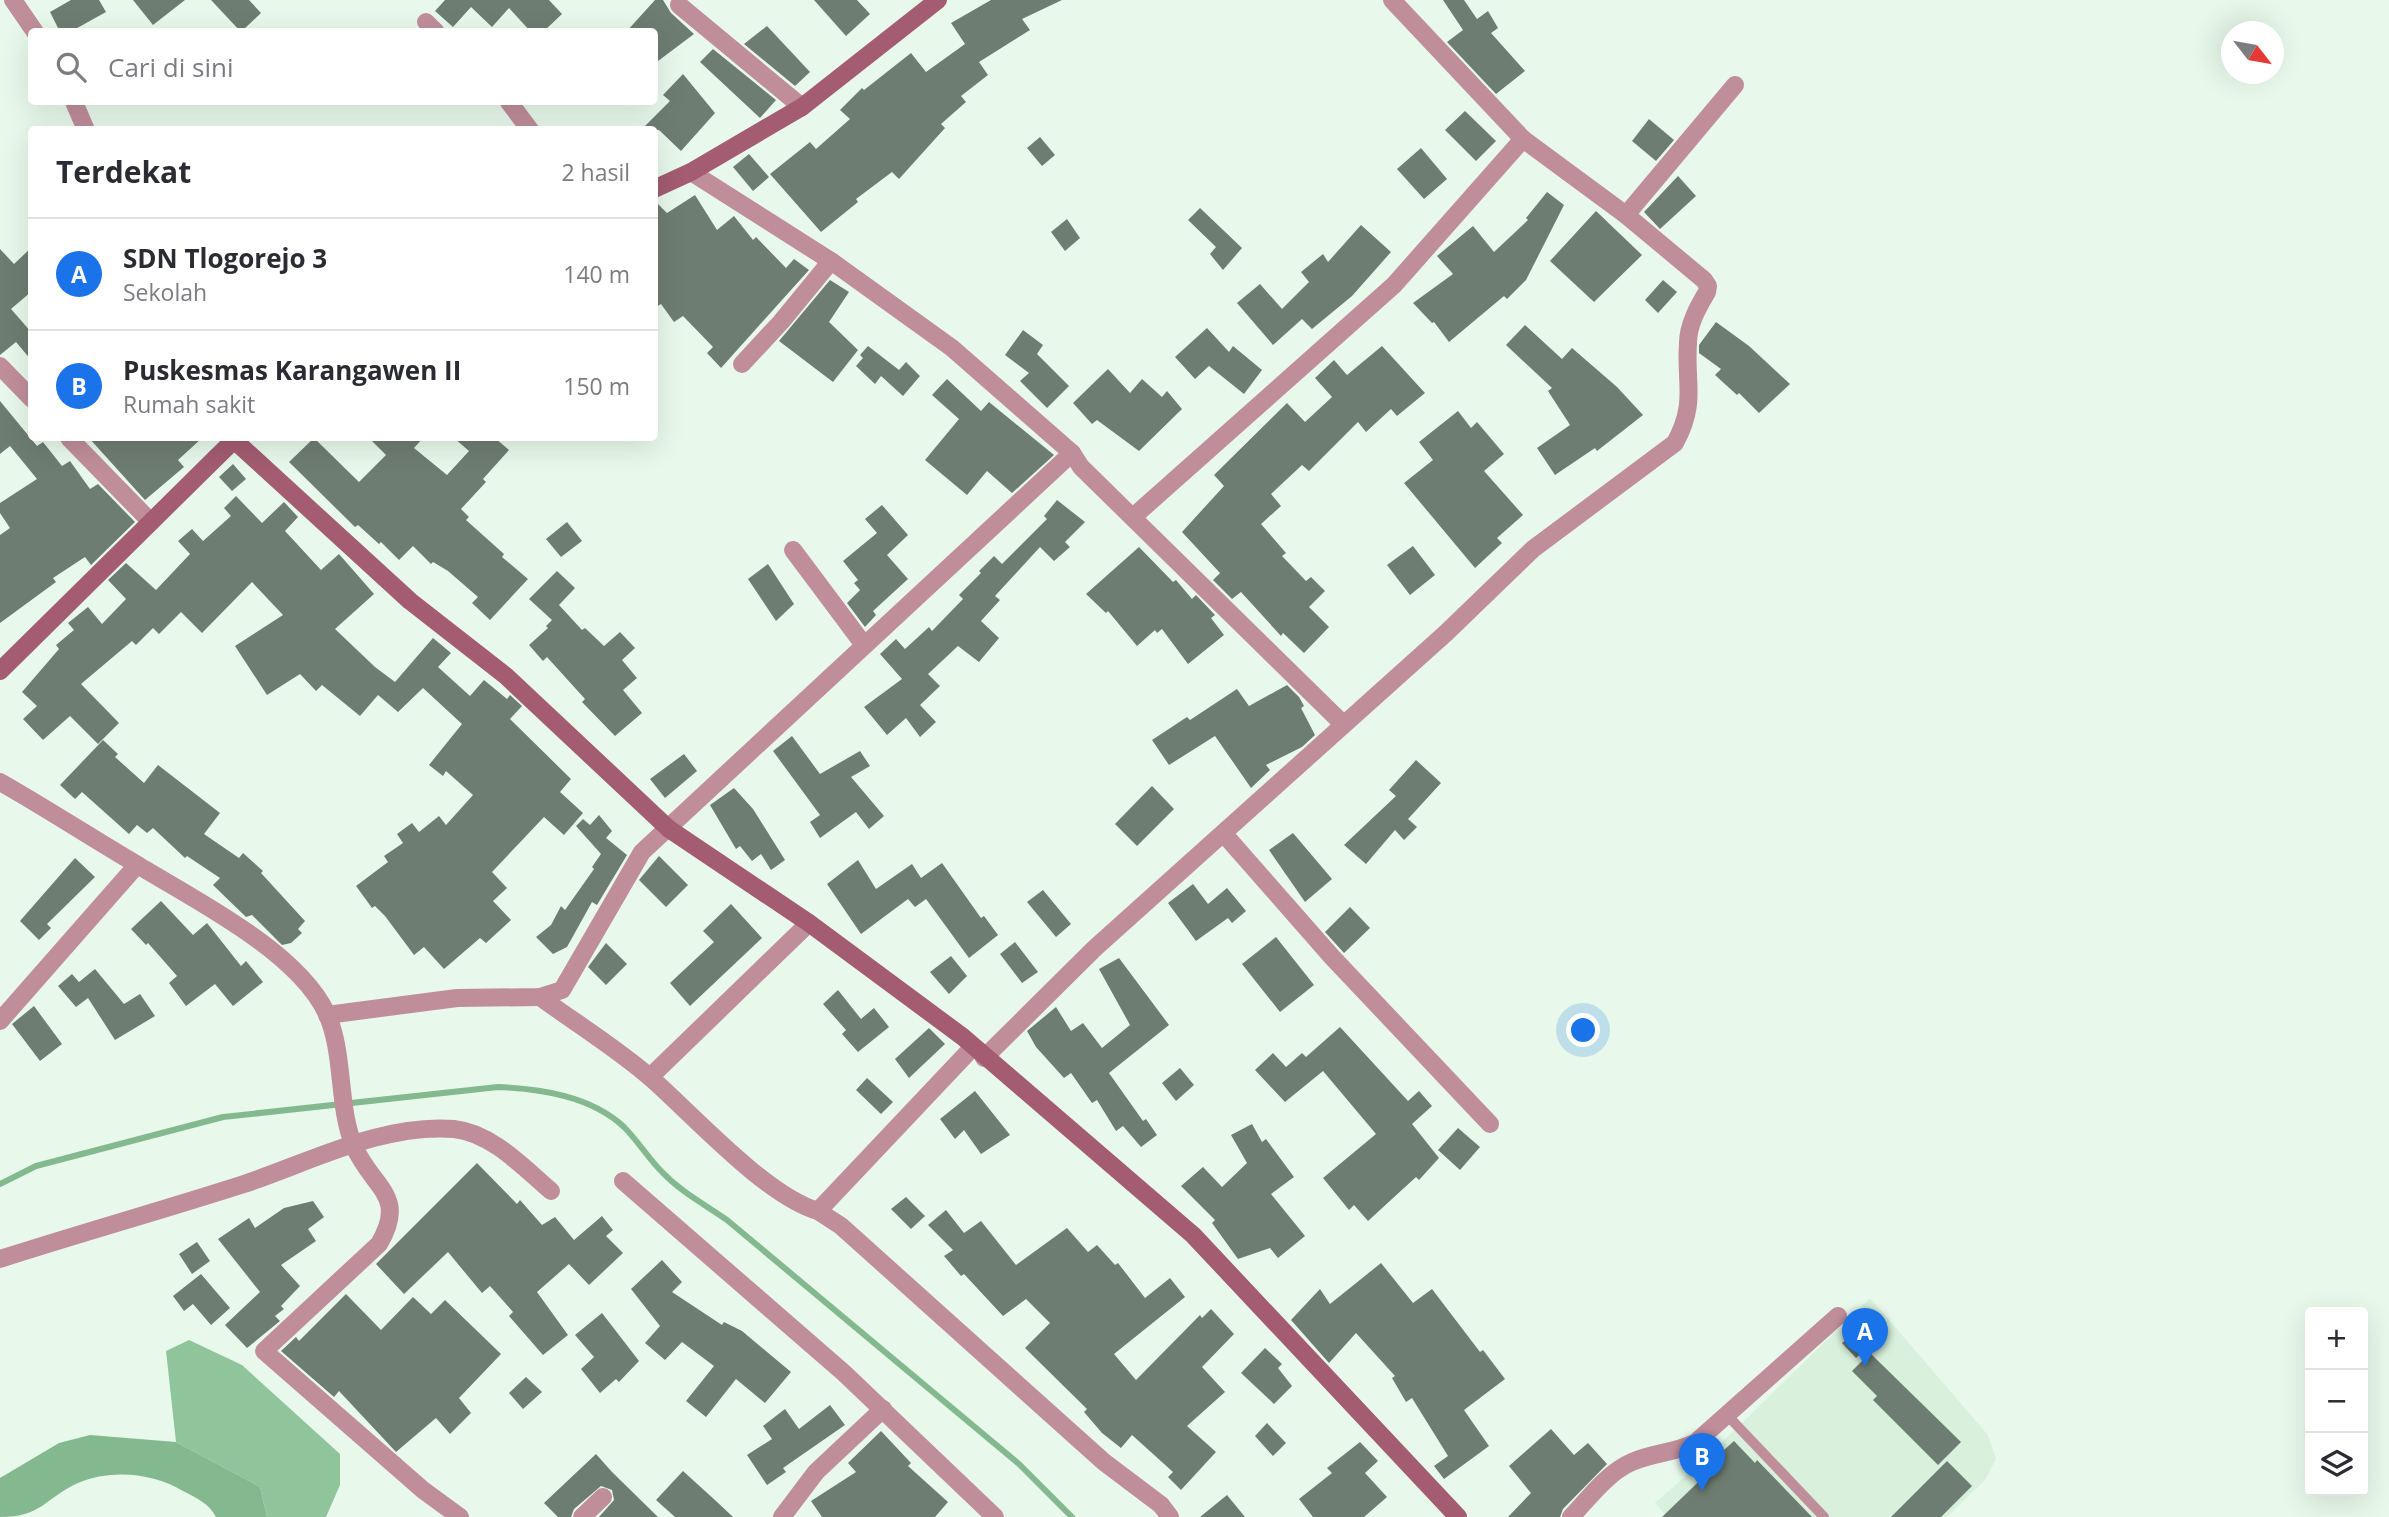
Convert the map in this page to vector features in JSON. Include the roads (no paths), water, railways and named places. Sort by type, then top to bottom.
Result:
[{"type":"main road","points":[[658,188],[691,172],[802,107],[937,0]]},
{"type":"main road","points":[[0,671],[233,441]]},
{"type":"main road","points":[[237,441],[410,601],[506,676],[669,829],[809,923],[979,1053],[1192,1235],[1458,1517]]},
{"type":"street","points":[[13,0],[31,28]]},
{"type":"street","points":[[818,1211],[979,1053],[1446,633],[1533,549],[1675,443],[1682,430],[1690,397],[1689,336],[1708,286],[1626,215],[1523,139],[1392,0]]},
{"type":"street","points":[[679,5],[802,107]]},
{"type":"street","points":[[1626,215],[1735,85]]},
{"type":"street","points":[[75,105],[84,126]]},
{"type":"street","points":[[511,105],[527,126]]},
{"type":"street","points":[[1133,517],[1394,285],[1523,139]]},
{"type":"street","points":[[691,172],[831,261],[952,348],[1072,453],[1081,467],[1343,724]]},
{"type":"street","points":[[742,365],[831,261]]},
{"type":"street","points":[[0,366],[28,395]]},
{"type":"street","points":[[72,441],[151,522]]},
{"type":"street","points":[[327,1015],[457,998],[540,997],[562,990],[642,852],[1072,453]]},
{"type":"street","points":[[793,550],[864,645]]},
{"type":"street","points":[[0,782],[204,903],[253,937],[316,992],[327,1015],[341,1071],[354,1146],[391,1206],[391,1223],[379,1244],[264,1350],[423,1490],[460,1517]]},
{"type":"street","points":[[1224,834],[1332,957],[1490,1124]]},
{"type":"street","points":[[0,1021],[137,865]]},
{"type":"street","points":[[650,1077],[809,923]]},
{"type":"street","points":[[540,997],[650,1077],[722,1144],[784,1194],[841,1226],[1104,1462],[1161,1505],[1170,1517]]},
{"type":"street","points":[[0,1259],[244,1184],[354,1146],[406,1132],[454,1129],[474,1134],[503,1151],[551,1191]]},
{"type":"street","points":[[623,1181],[883,1409],[995,1517]]},
{"type":"street","points":[[1571,1517],[1606,1481],[1630,1462],[1678,1451],[1695,1443],[1838,1316]]},
{"type":"street","points":[[782,1517],[816,1472],[883,1409]]},
{"type":"street","points":[[582,1517],[603,1497]]},
{"type":"lane","points":[[1727,1415],[1824,1517]]},
{"type":"waterway","points":[[0,1184],[36,1166],[223,1117],[498,1087],[565,1096],[611,1116],[624,1127],[669,1179],[727,1220],[1019,1464],[1072,1517]]},
{"type":"place","name":"SDN Tlogorejo 3","points":[[1865,1366]]},
{"type":"place","name":"Puskesmas Karangawen II","points":[[1702,1491]]}]
